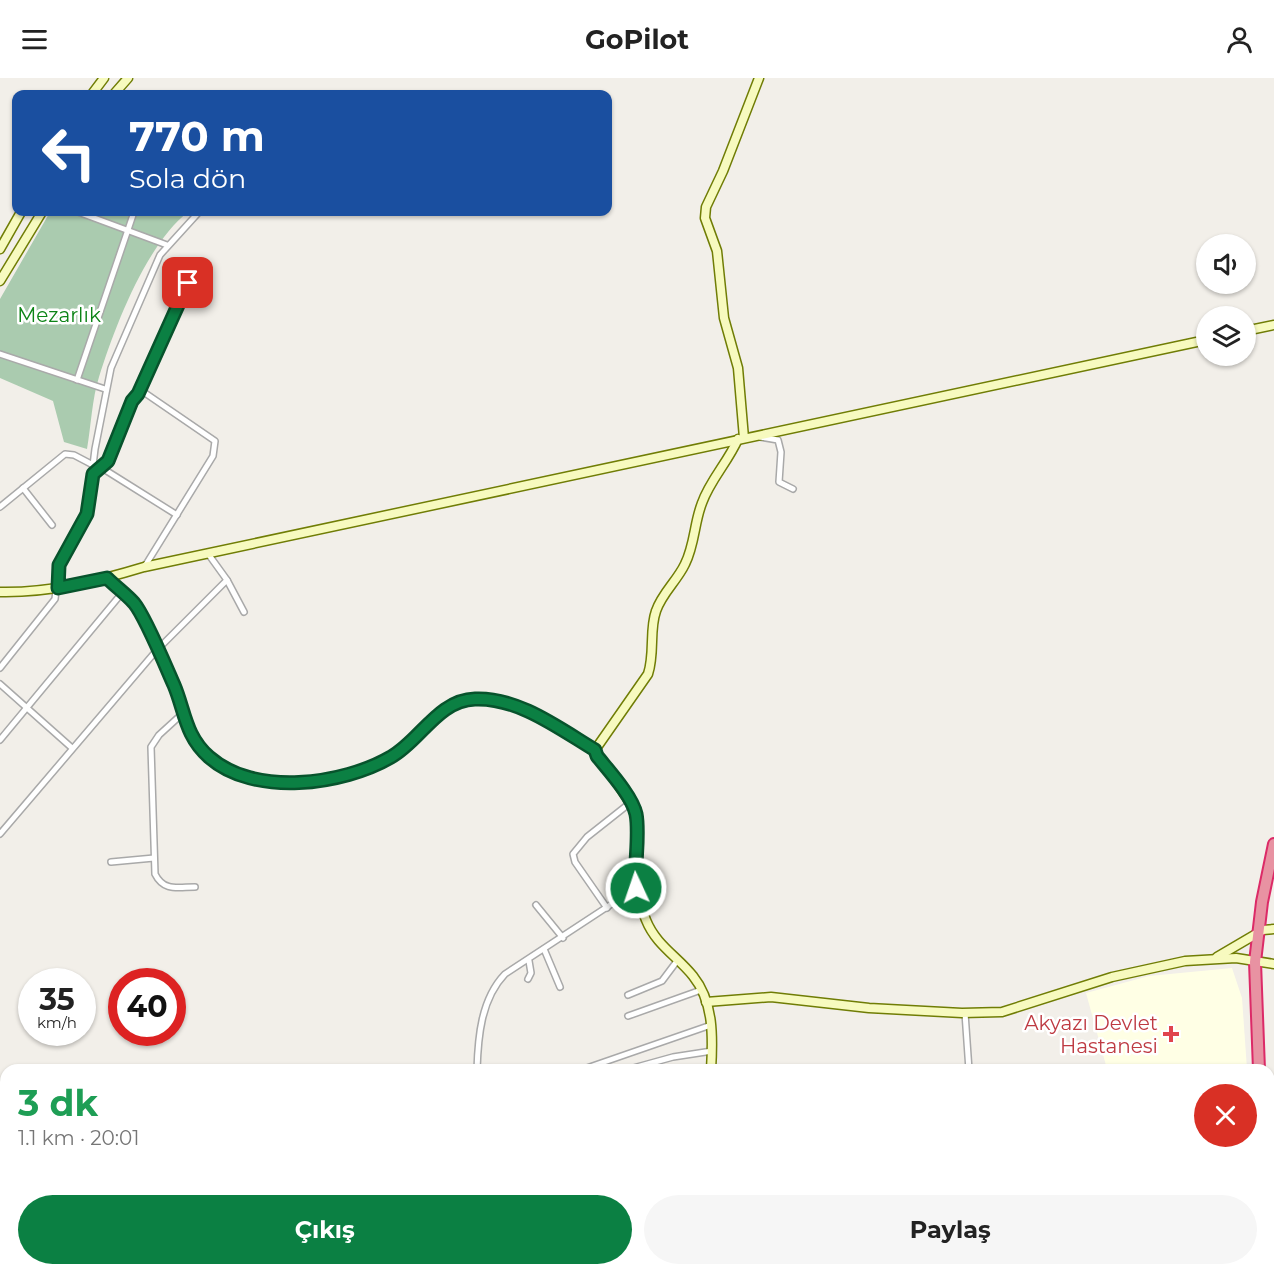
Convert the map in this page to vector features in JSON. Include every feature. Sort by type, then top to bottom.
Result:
[{"type":"highway","points":[[1260,1064],[1255,962],[1257,933],[1274,844]]},
{"type":"street","points":[[118,90],[128,78]]},
{"type":"street","points":[[595,750],[648,674],[652,662],[655,613],[662,597],[687,561],[697,531],[700,505],[741,439],[738,369],[724,318],[717,251],[705,218],[706,207],[723,171],[759,78]]},
{"type":"street","points":[[0,249],[19,216]]},
{"type":"street","points":[[0,281],[40,216]]},
{"type":"street","points":[[88,216],[167,245]]},
{"type":"street","points":[[77,380],[133,216]]},
{"type":"street","points":[[0,668],[55,599],[59,565],[87,514],[105,389],[111,368],[146,282],[167,245],[195,216]]},
{"type":"street","points":[[93,474],[108,461],[132,401],[138,394],[188,283],[198,277]]},
{"type":"street","points":[[1256,329],[1274,325]]},
{"type":"street","points":[[0,592],[33,593],[107,578],[144,567],[209,555],[1196,342]]},
{"type":"street","points":[[0,354],[105,389]]},
{"type":"street","points":[[138,394],[145,393],[215,441],[213,456],[144,567]]},
{"type":"street","points":[[758,436],[778,440],[781,452],[779,482],[793,489]]},
{"type":"street","points":[[0,507],[65,454],[74,455],[93,465]]},
{"type":"street","points":[[102,468],[177,515]]},
{"type":"street","points":[[23,488],[52,525]]},
{"type":"street","points":[[209,555],[227,580],[244,612]]},
{"type":"street","points":[[107,578],[134,604],[175,687],[190,733],[208,757],[228,770],[251,779],[287,784],[324,779],[368,767],[392,757],[439,714],[459,702],[475,699],[502,702],[525,710],[595,750],[635,810],[637,822],[634,868],[636,888],[646,920],[657,942],[694,977],[701,990],[711,1025],[711,1064]]},
{"type":"street","points":[[0,834],[156,651],[227,580]]},
{"type":"street","points":[[0,740],[122,594]]},
{"type":"street","points":[[0,684],[72,748]]},
{"type":"street","points":[[182,714],[159,735],[151,747],[155,873],[164,885],[173,889],[195,887]]},
{"type":"street","points":[[607,908],[574,862],[573,854],[587,837],[630,803]]},
{"type":"street","points":[[111,862],[154,858]]},
{"type":"street","points":[[477,1064],[480,1027],[495,984],[505,974],[529,961],[636,888]]},
{"type":"street","points":[[536,905],[563,938]]},
{"type":"street","points":[[1216,958],[1257,933],[1269,928],[1274,929]]},
{"type":"street","points":[[544,950],[560,987]]},
{"type":"street","points":[[706,1002],[771,997],[869,1008],[965,1013],[1002,1012],[1112,977],[1185,961],[1216,958],[1274,964]]},
{"type":"street","points":[[528,979],[531,973],[529,961]]},
{"type":"street","points":[[628,995],[662,981],[678,961]]},
{"type":"street","points":[[628,1016],[701,990]]},
{"type":"street","points":[[965,1013],[969,1064]]},
{"type":"street","points":[[598,1064],[711,1025]]},
{"type":"street","points":[[645,1064],[712,1051]]},
{"type":"shaded area","name":"Akyazı Devlet Hastanesi","points":[[1232,968],[1242,998],[1247,1064],[1106,1064],[1086,993],[1149,976]]},
{"type":"green space","name":"Mezarlık","points":[[48,216],[184,216],[173,226],[146,265],[123,311],[97,385],[87,449],[64,442],[53,401],[0,378],[0,299]]},
{"type":"place","name":"Akyazı Devlet Hastanesi","points":[[1171,1034]]},
{"type":"route","points":[[188,283],[138,394],[132,401],[108,461],[93,474],[87,514],[59,565],[58,588],[107,578],[134,604],[175,687],[190,733],[208,757],[228,770],[251,779],[287,784],[324,779],[368,767],[392,757],[439,714],[459,702],[475,699],[502,702],[525,710],[595,750],[625,793],[635,810],[637,822],[634,868],[636,888]]}]
